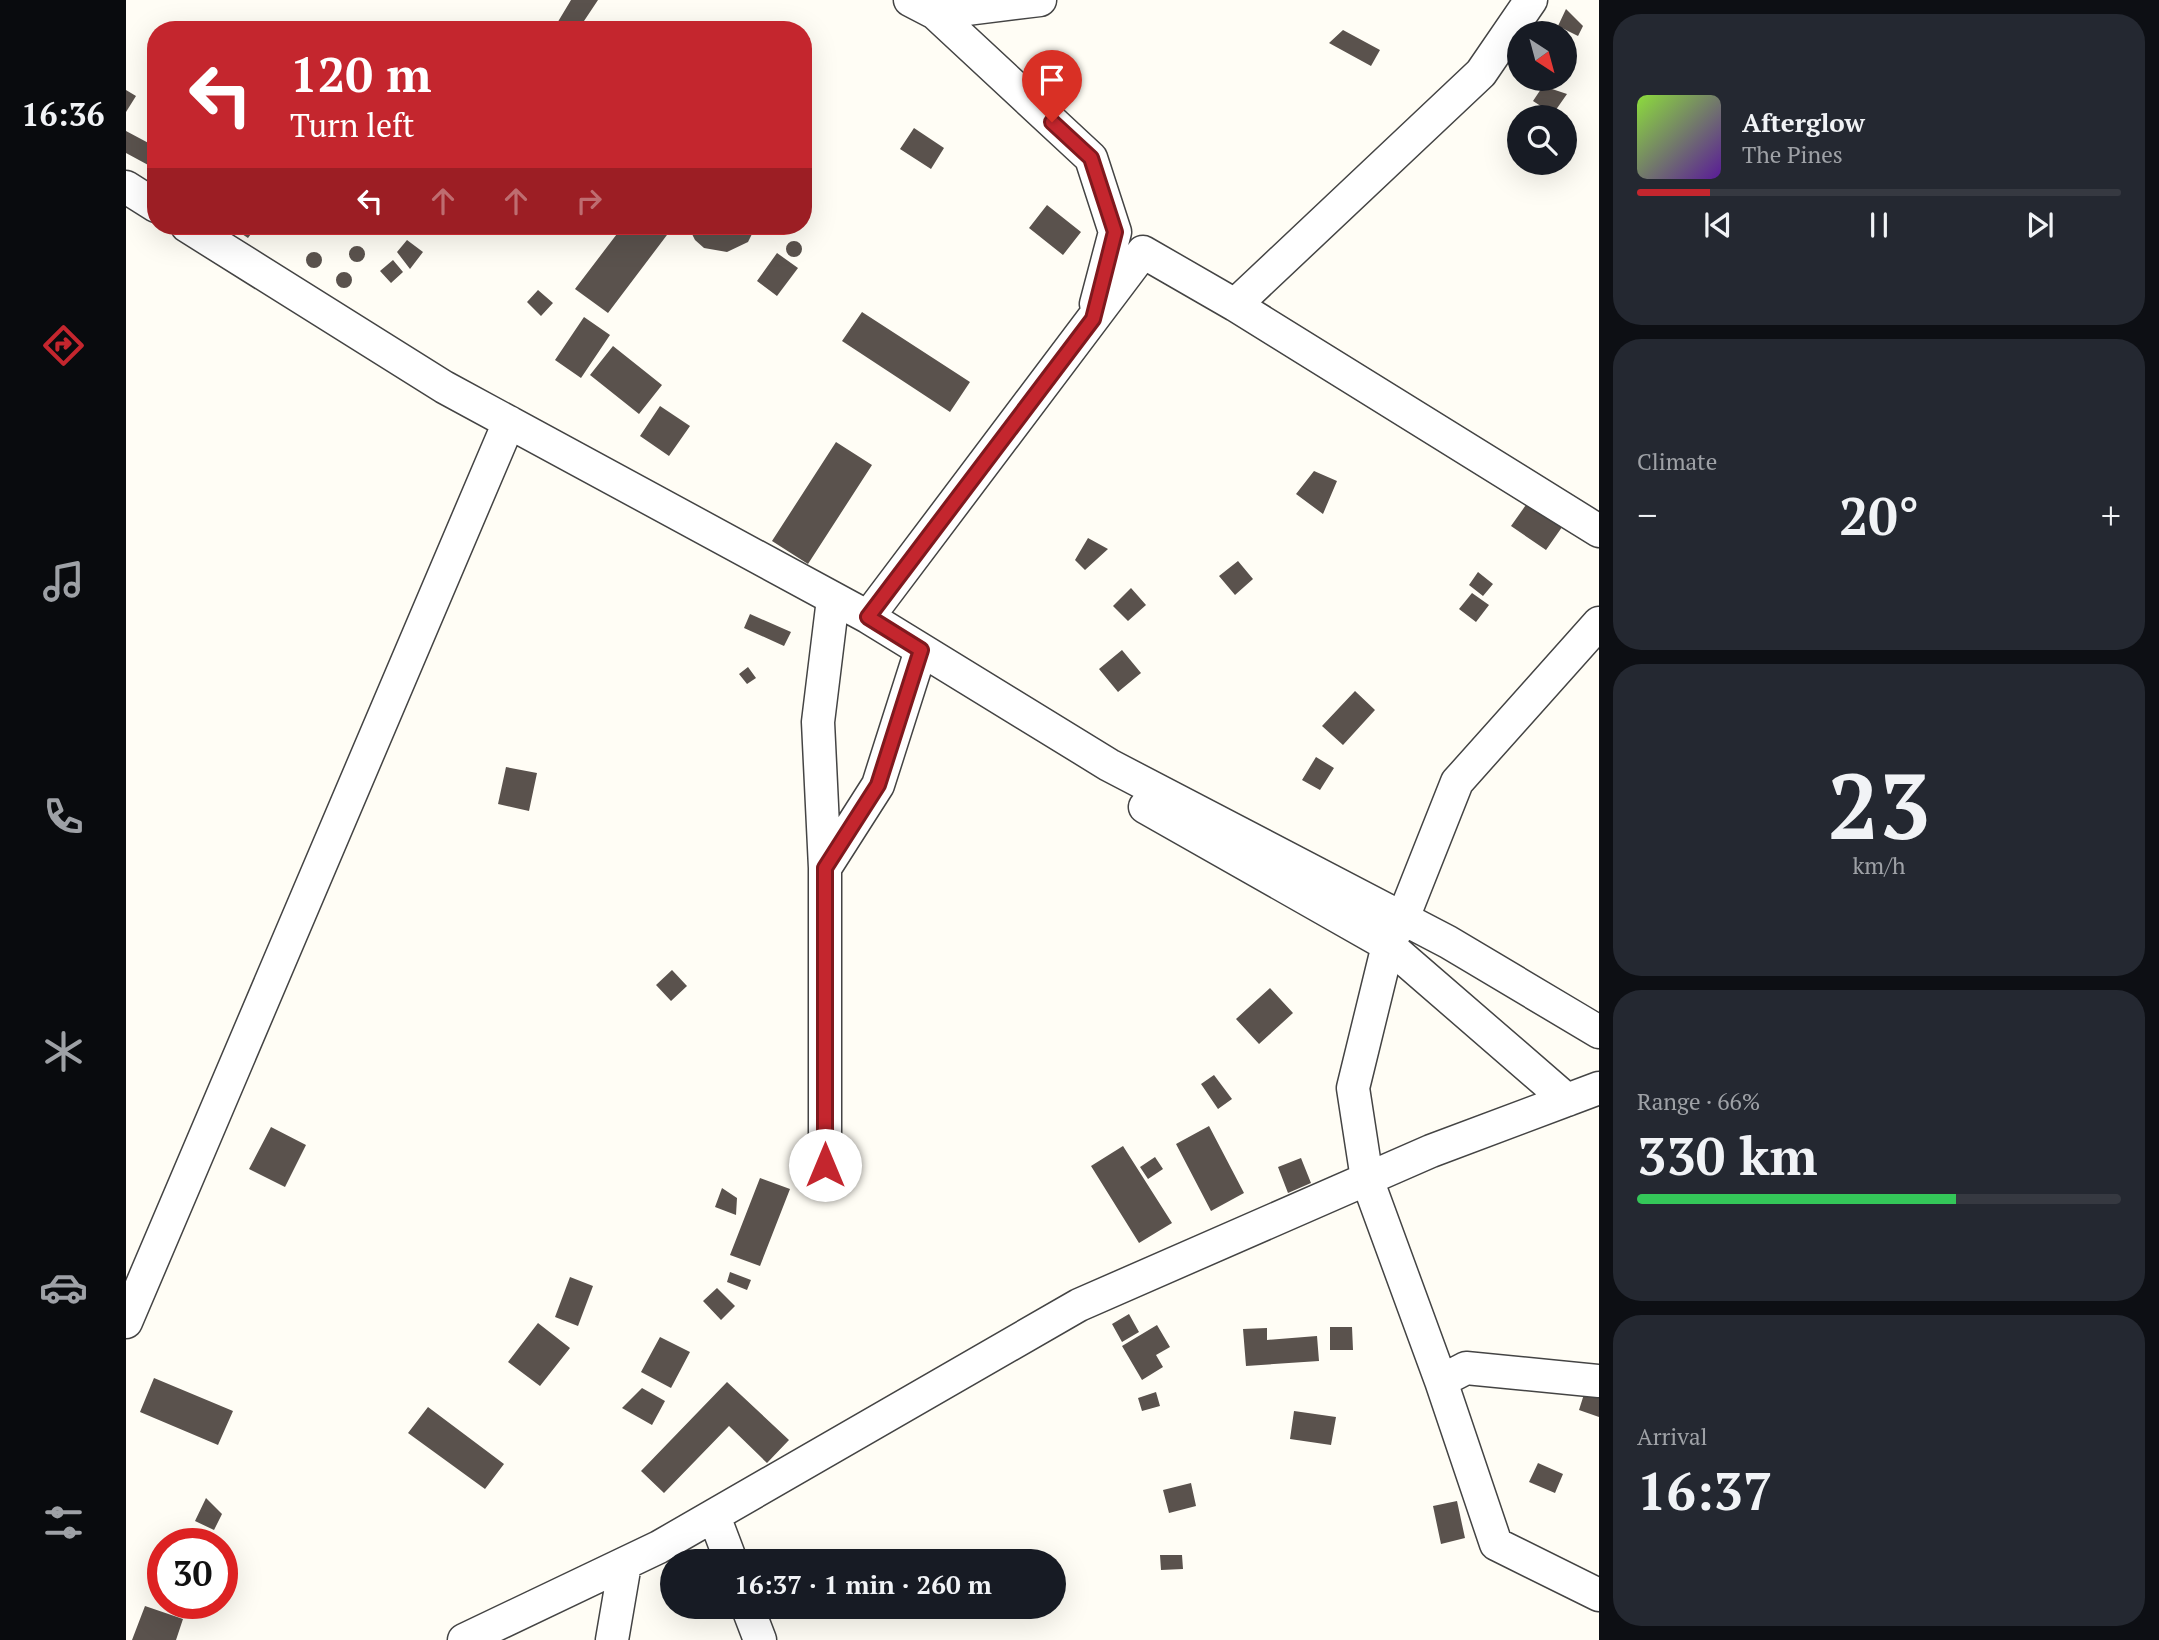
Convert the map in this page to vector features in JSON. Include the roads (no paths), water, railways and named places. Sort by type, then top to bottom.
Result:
[{"type":"street","points":[[922,7],[1040,0]]},
{"type":"street","points":[[1235,305],[1481,73],[1531,0]]},
{"type":"street","points":[[922,7],[1091,158],[1115,232],[1093,319]]},
{"type":"street","points":[[126,187],[147,200]]},
{"type":"street","points":[[201,235],[444,387],[868,617],[1109,765],[1395,932],[1567,1100]]},
{"type":"street","points":[[868,617],[1143,253],[1235,305],[1599,531]]},
{"type":"street","points":[[126,1322],[509,422]]},
{"type":"street","points":[[825,1165],[825,868],[818,722],[833,599]]},
{"type":"street","points":[[1599,623],[1457,782],[1395,932],[1353,1088],[1367,1179],[1441,1381],[1496,1545],[1599,1595]]},
{"type":"street","points":[[825,868],[878,785],[921,650]]},
{"type":"street","points":[[1395,932],[1448,942],[1599,1032]]},
{"type":"street","points":[[464,1640],[625,1564],[714,1516],[1079,1305],[1431,1151],[1599,1088]]},
{"type":"street","points":[[1441,1381],[1466,1367],[1599,1381]]},
{"type":"street","points":[[714,1516],[726,1549]]},
{"type":"street","points":[[612,1640],[625,1564]]},
{"type":"street","points":[[752,1619],[760,1640]]}]
